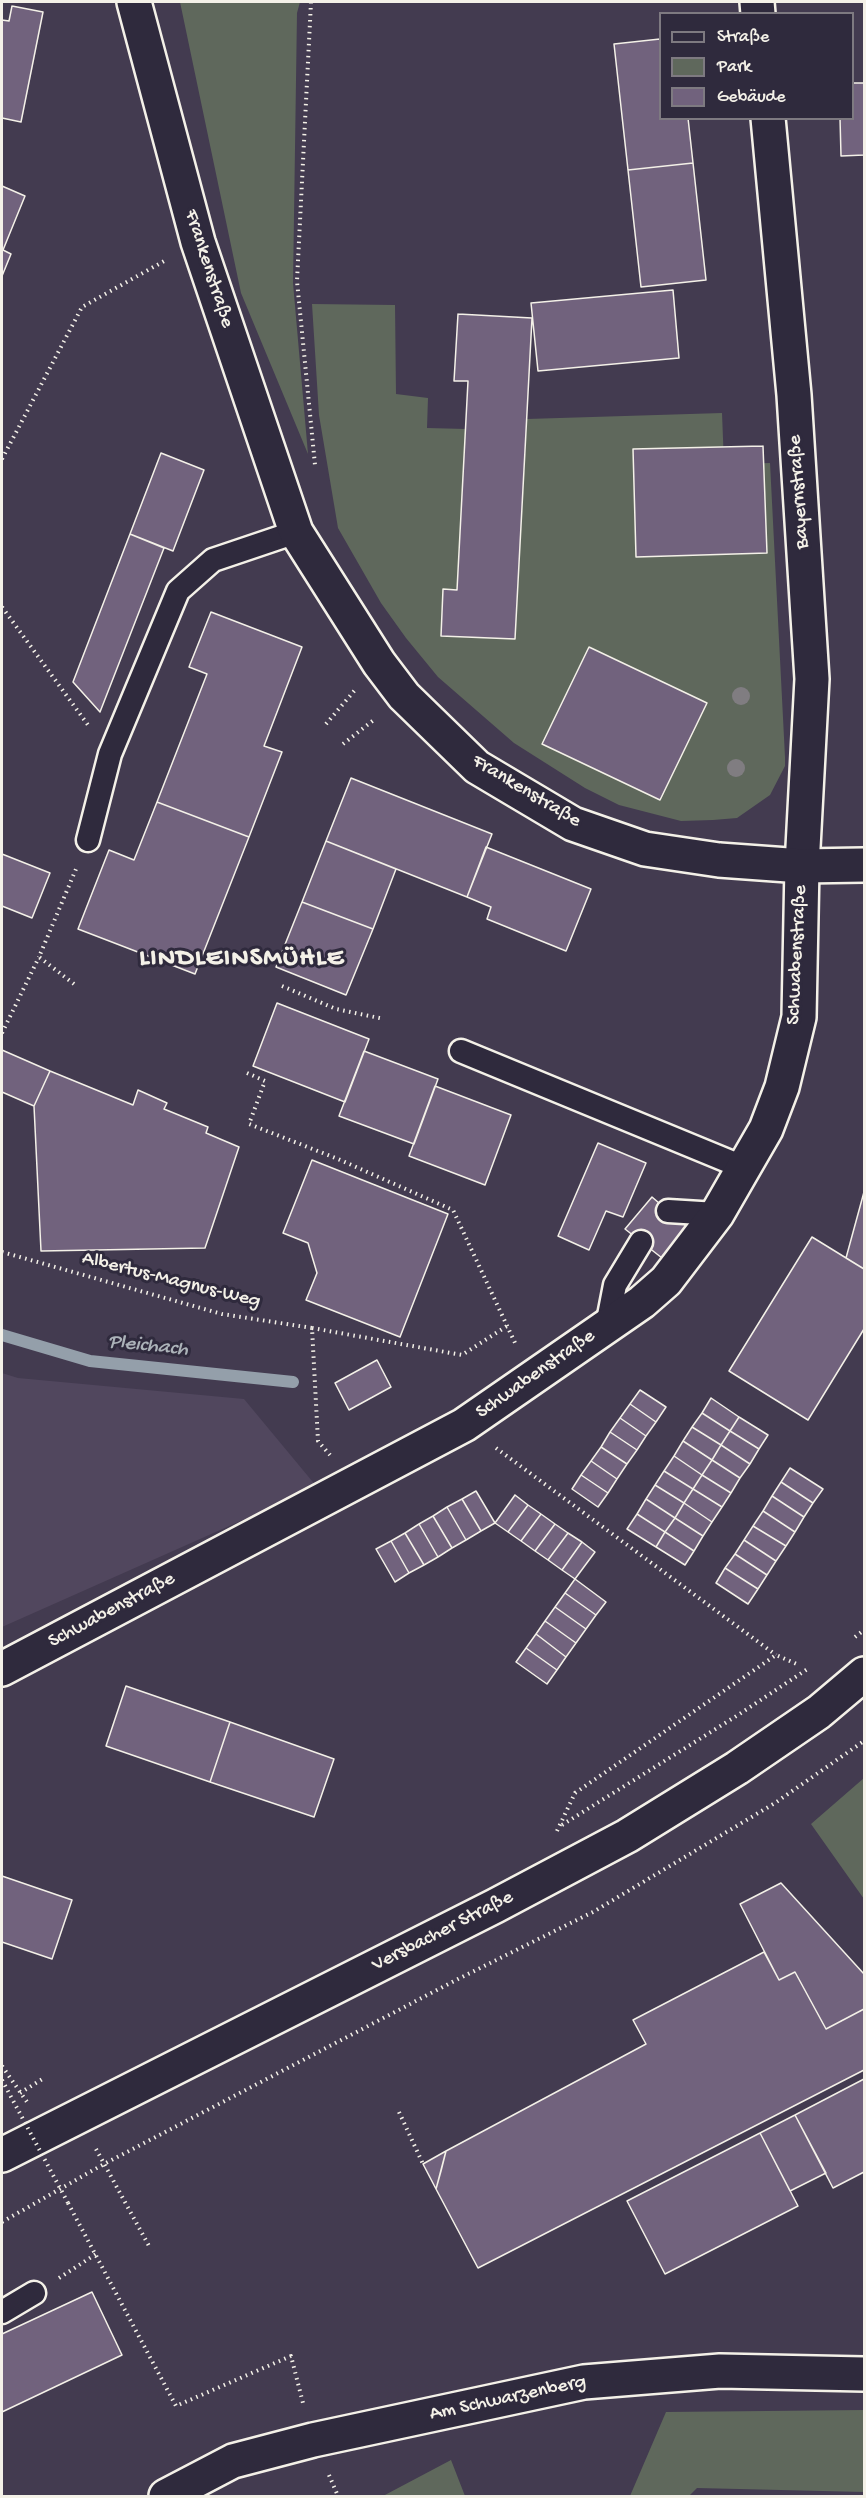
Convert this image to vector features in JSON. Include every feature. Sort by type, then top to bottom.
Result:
[{"type":"street","name":"Frankenstraße","points":[[134,2],[198,242],[297,532],[379,663],[404,696],[477,766],[573,824],[645,849],[719,860],[802,866],[864,865]]},
{"type":"street","name":"Bayernstraße","points":[[768,120],[794,395],[812,679],[802,866]]},
{"type":"street","name":"Schwabenstraße","points":[[2,1669],[464,1425],[607,1326],[666,1281],[717,1214],[745,1168],[766,1129],[782,1087],[799,1017],[802,866]]},
{"type":"street","name":"Versbacher Straße","points":[[2,2155],[485,1911],[627,1836],[737,1768],[819,1712],[864,1674]]},
{"type":"street","name":"Am Schwarzenberg","points":[[165,2496],[233,2461],[313,2440],[584,2382],[720,2370],[864,2374]]},
{"type":"lane","points":[[88,840],[110,754],[178,591],[213,560],[297,532]]},
{"type":"lane","points":[[461,1050],[745,1168]]},
{"type":"lane","points":[[668,1211],[717,1214]]},
{"type":"lane","points":[[607,1326],[615,1285],[641,1242]]},
{"type":"lane","points":[[2,2312],[34,2293]]},
{"type":"path","points":[[311,2],[297,281],[315,466]]},
{"type":"path","points":[[2,459],[82,307],[198,242]]},
{"type":"path","points":[[2,607],[110,754]]},
{"type":"path","points":[[2,1033],[39,957],[88,840]]},
{"type":"path","points":[[39,957],[74,984]]},
{"type":"path","points":[[282,986],[336,1009],[384,1019]]},
{"type":"path","points":[[247,1073],[265,1081],[249,1124],[338,1159],[453,1210],[531,1378]]},
{"type":"path","name":"Albertus-Magnus-Weg","points":[[2,1252],[222,1314],[462,1355],[507,1326]]},
{"type":"path","points":[[312,1328],[318,1442],[352,1484]]},
{"type":"path","points":[[464,1425],[776,1655],[799,1665]]},
{"type":"path","points":[[845,1644],[864,1630]]},
{"type":"path","points":[[554,1837],[575,1793],[776,1655]]},
{"type":"path","points":[[549,1833],[738,1716],[816,1663]]},
{"type":"path","points":[[2,2222],[104,2164],[592,1912],[775,1803],[864,1742]]},
{"type":"path","points":[[20,2093],[44,2078]]},
{"type":"path","points":[[2,2080],[176,2406],[291,2356],[313,2440]]},
{"type":"path","points":[[10,2108],[36,2095]]},
{"type":"path","points":[[399,2112],[423,2164]]},
{"type":"path","points":[[78,2117],[149,2246]]},
{"type":"path","points":[[34,2293],[96,2254]]},
{"type":"shaded area","points":[[2,1373],[18,1378],[244,1399],[317,1487],[2,1627]]},
{"type":"green space","points":[[180,2],[300,2],[297,13],[293,283],[308,454],[241,293]]},
{"type":"green space","points":[[312,304],[395,305],[396,394],[428,398],[427,428],[466,429],[457,590],[443,589],[441,636],[515,639],[527,419],[722,413],[724,464],[770,463],[785,766],[770,795],[737,818],[713,820],[681,821],[619,805],[585,788],[514,743],[438,677],[381,603],[338,528],[319,415]]},
{"type":"green space","points":[[864,1778],[864,1899],[811,1824]]},
{"type":"green space","points":[[864,2410],[864,2492],[697,2488],[689,2496],[630,2496],[666,2412]]},
{"type":"green space","points":[[451,2460],[465,2496],[383,2496]]},
{"type":"building","points":[[12,6],[43,12],[21,122],[2,118],[2,20],[9,21]]},
{"type":"building","points":[[659,39],[659,120],[688,120],[693,163],[628,170],[614,44]]},
{"type":"building","points":[[854,83],[864,83],[864,155],[841,156],[840,120],[854,120]]},
{"type":"building","points":[[693,163],[706,280],[641,287],[628,170]]},
{"type":"building","points":[[2,186],[25,196],[3,250],[11,254],[2,276]]},
{"type":"building","points":[[673,290],[679,358],[538,371],[531,303]]},
{"type":"building","points":[[458,314],[532,318],[515,639],[441,636],[443,589],[457,590],[468,381],[454,381]]},
{"type":"building","points":[[763,446],[767,553],[636,557],[633,449]]},
{"type":"building","points":[[161,453],[204,470],[173,551],[130,534]]},
{"type":"building","points":[[130,534],[164,548],[100,712],[73,682]]},
{"type":"building","points":[[211,612],[302,647],[264,746],[282,752],[249,837],[157,802],[207,674],[189,667]]},
{"type":"building","points":[[589,647],[707,703],[660,800],[542,744]]},
{"type":"building","points":[[351,778],[492,834],[467,897],[326,841]]},
{"type":"building","points":[[157,802],[249,837],[195,974],[78,929],[109,850],[134,860]]},
{"type":"building","points":[[326,841],[396,869],[373,929],[302,902]]},
{"type":"building","points":[[486,847],[591,889],[566,951],[487,919],[491,907],[467,897]]},
{"type":"building","points":[[2,854],[50,873],[32,918],[2,906]]},
{"type":"building","points":[[302,902],[373,929],[346,995],[276,967]]},
{"type":"building","points":[[277,1003],[369,1039],[345,1102],[253,1066]]},
{"type":"building","points":[[2,1050],[50,1071],[34,1106],[2,1092]]},
{"type":"building","points":[[364,1051],[438,1079],[414,1144],[339,1116]]},
{"type":"building","points":[[50,1071],[133,1105],[138,1090],[167,1103],[164,1109],[208,1127],[206,1133],[239,1147],[205,1248],[41,1251],[34,1106]]},
{"type":"building","points":[[435,1086],[511,1115],[485,1185],[409,1156]]},
{"type":"building","points":[[598,1143],[646,1163],[623,1217],[606,1211],[589,1250],[558,1236]]},
{"type":"building","points":[[312,1160],[448,1214],[400,1337],[306,1300],[317,1273],[308,1243],[283,1233]]},
{"type":"building","points":[[864,1192],[864,1269],[846,1258]]},
{"type":"building","points":[[652,1197],[687,1227],[662,1258],[625,1229]]},
{"type":"building","points":[[812,1237],[864,1269],[864,1329],[808,1420],[729,1371]]},
{"type":"building","points":[[377,1360],[391,1387],[349,1410],[335,1383]]},
{"type":"building","points":[[640,1390],[666,1407],[656,1422],[630,1404]]},
{"type":"building","points":[[711,1398],[739,1417],[730,1431],[702,1413]]},
{"type":"building","points":[[630,1404],[656,1422],[646,1436],[620,1418]]},
{"type":"building","points":[[702,1413],[730,1431],[721,1445],[692,1427]]},
{"type":"building","points":[[739,1417],[768,1435],[759,1449],[730,1431]]},
{"type":"building","points":[[620,1418],[646,1436],[637,1450],[610,1432]]},
{"type":"building","points":[[692,1427],[721,1445],[712,1460],[683,1441]]},
{"type":"building","points":[[730,1431],[759,1449],[750,1464],[721,1445]]},
{"type":"building","points":[[610,1432],[637,1450],[627,1464],[601,1447]]},
{"type":"building","points":[[683,1441],[712,1460],[702,1475],[674,1456]]},
{"type":"building","points":[[721,1445],[750,1464],[740,1478],[712,1460]]},
{"type":"building","points":[[601,1447],[627,1464],[617,1479],[591,1461]]},
{"type":"building","points":[[674,1456],[702,1475],[693,1489],[664,1471]]},
{"type":"building","points":[[712,1460],[740,1478],[731,1493],[702,1475]]},
{"type":"building","points":[[591,1461],[617,1479],[608,1493],[581,1475]]},
{"type":"building","points":[[790,1468],[823,1489],[813,1503],[781,1482]]},
{"type":"building","points":[[664,1471],[693,1489],[684,1503],[655,1485]]},
{"type":"building","points":[[581,1475],[608,1493],[598,1507],[572,1489]]},
{"type":"building","points":[[702,1475],[731,1493],[722,1507],[693,1489]]},
{"type":"building","points":[[781,1482],[813,1503],[804,1517],[772,1496]]},
{"type":"building","points":[[655,1485],[684,1503],[675,1518],[646,1499]]},
{"type":"building","points":[[693,1489],[722,1507],[712,1522],[684,1503]]},
{"type":"building","points":[[476,1491],[495,1523],[481,1531],[462,1499]]},
{"type":"building","points":[[515,1495],[528,1505],[508,1532],[495,1523]]},
{"type":"building","points":[[772,1496],[804,1517],[795,1532],[763,1511]]},
{"type":"building","points":[[462,1499],[481,1531],[466,1540],[447,1507]]},
{"type":"building","points":[[646,1499],[675,1518],[665,1532],[637,1514]]},
{"type":"building","points":[[684,1503],[712,1522],[703,1536],[675,1518]]},
{"type":"building","points":[[528,1505],[541,1514],[521,1541],[508,1532]]},
{"type":"building","points":[[447,1507],[466,1540],[452,1548],[433,1516]]},
{"type":"building","points":[[763,1511],[795,1532],[786,1546],[753,1526]]},
{"type":"building","points":[[541,1514],[555,1524],[535,1551],[521,1541]]},
{"type":"building","points":[[637,1514],[665,1532],[656,1547],[627,1529]]},
{"type":"building","points":[[433,1516],[452,1548],[438,1557],[419,1524]]},
{"type":"building","points":[[675,1518],[703,1536],[694,1551],[665,1532]]},
{"type":"building","points":[[419,1524],[438,1557],[424,1565],[405,1533]]},
{"type":"building","points":[[555,1524],[568,1533],[548,1560],[535,1551]]},
{"type":"building","points":[[753,1526],[786,1546],[776,1561],[744,1540]]},
{"type":"building","points":[[665,1532],[694,1551],[685,1565],[656,1547]]},
{"type":"building","points":[[405,1533],[424,1565],[409,1573],[391,1541]]},
{"type":"building","points":[[568,1533],[582,1542],[562,1570],[548,1560]]},
{"type":"building","points":[[744,1540],[776,1561],[767,1575],[735,1554]]},
{"type":"building","points":[[391,1541],[409,1573],[395,1582],[376,1549]]},
{"type":"building","points":[[582,1542],[595,1552],[575,1579],[562,1570]]},
{"type":"building","points":[[735,1554],[767,1575],[758,1589],[725,1568]]},
{"type":"building","points":[[725,1568],[758,1589],[748,1604],[716,1583]]},
{"type":"building","points":[[575,1579],[606,1602],[596,1615],[565,1593]]},
{"type":"building","points":[[565,1593],[596,1615],[586,1629],[555,1607]]},
{"type":"building","points":[[555,1607],[586,1629],[576,1643],[545,1621]]},
{"type":"building","points":[[545,1621],[576,1643],[566,1657],[536,1634]]},
{"type":"building","points":[[536,1634],[566,1657],[557,1670],[526,1648]]},
{"type":"building","points":[[526,1648],[557,1670],[547,1684],[516,1662]]},
{"type":"building","points":[[126,1686],[230,1722],[210,1782],[106,1746]]},
{"type":"building","points":[[230,1722],[334,1759],[314,1817],[210,1782]]},
{"type":"building","points":[[2,1876],[72,1900],[52,1959],[2,1942]]},
{"type":"building","points":[[781,1883],[864,1974],[864,2009],[826,2029],[795,1972],[779,1980],[740,1904]]},
{"type":"building","points":[[764,1952],[779,1980],[795,1972],[826,2029],[864,2009],[864,2070],[478,2268],[436,2189],[446,2151],[646,2044],[633,2020]]},
{"type":"building","points":[[864,2079],[864,2172],[833,2188],[795,2115]]},
{"type":"building","points":[[795,2115],[826,2173],[790,2191],[760,2133]]},
{"type":"building","points":[[760,2133],[798,2206],[665,2274],[627,2201]]},
{"type":"building","points":[[446,2151],[441,2171],[436,2189],[423,2164]]},
{"type":"building","points":[[92,2292],[122,2355],[2,2412],[2,2334]]},
{"type":"waterway","name":"Pleichach","points":[[2,1335],[90,1361],[293,1382]]},
{"type":"district","name":"LINDLEINSMÜHLE","points":[[242,960]]}]
